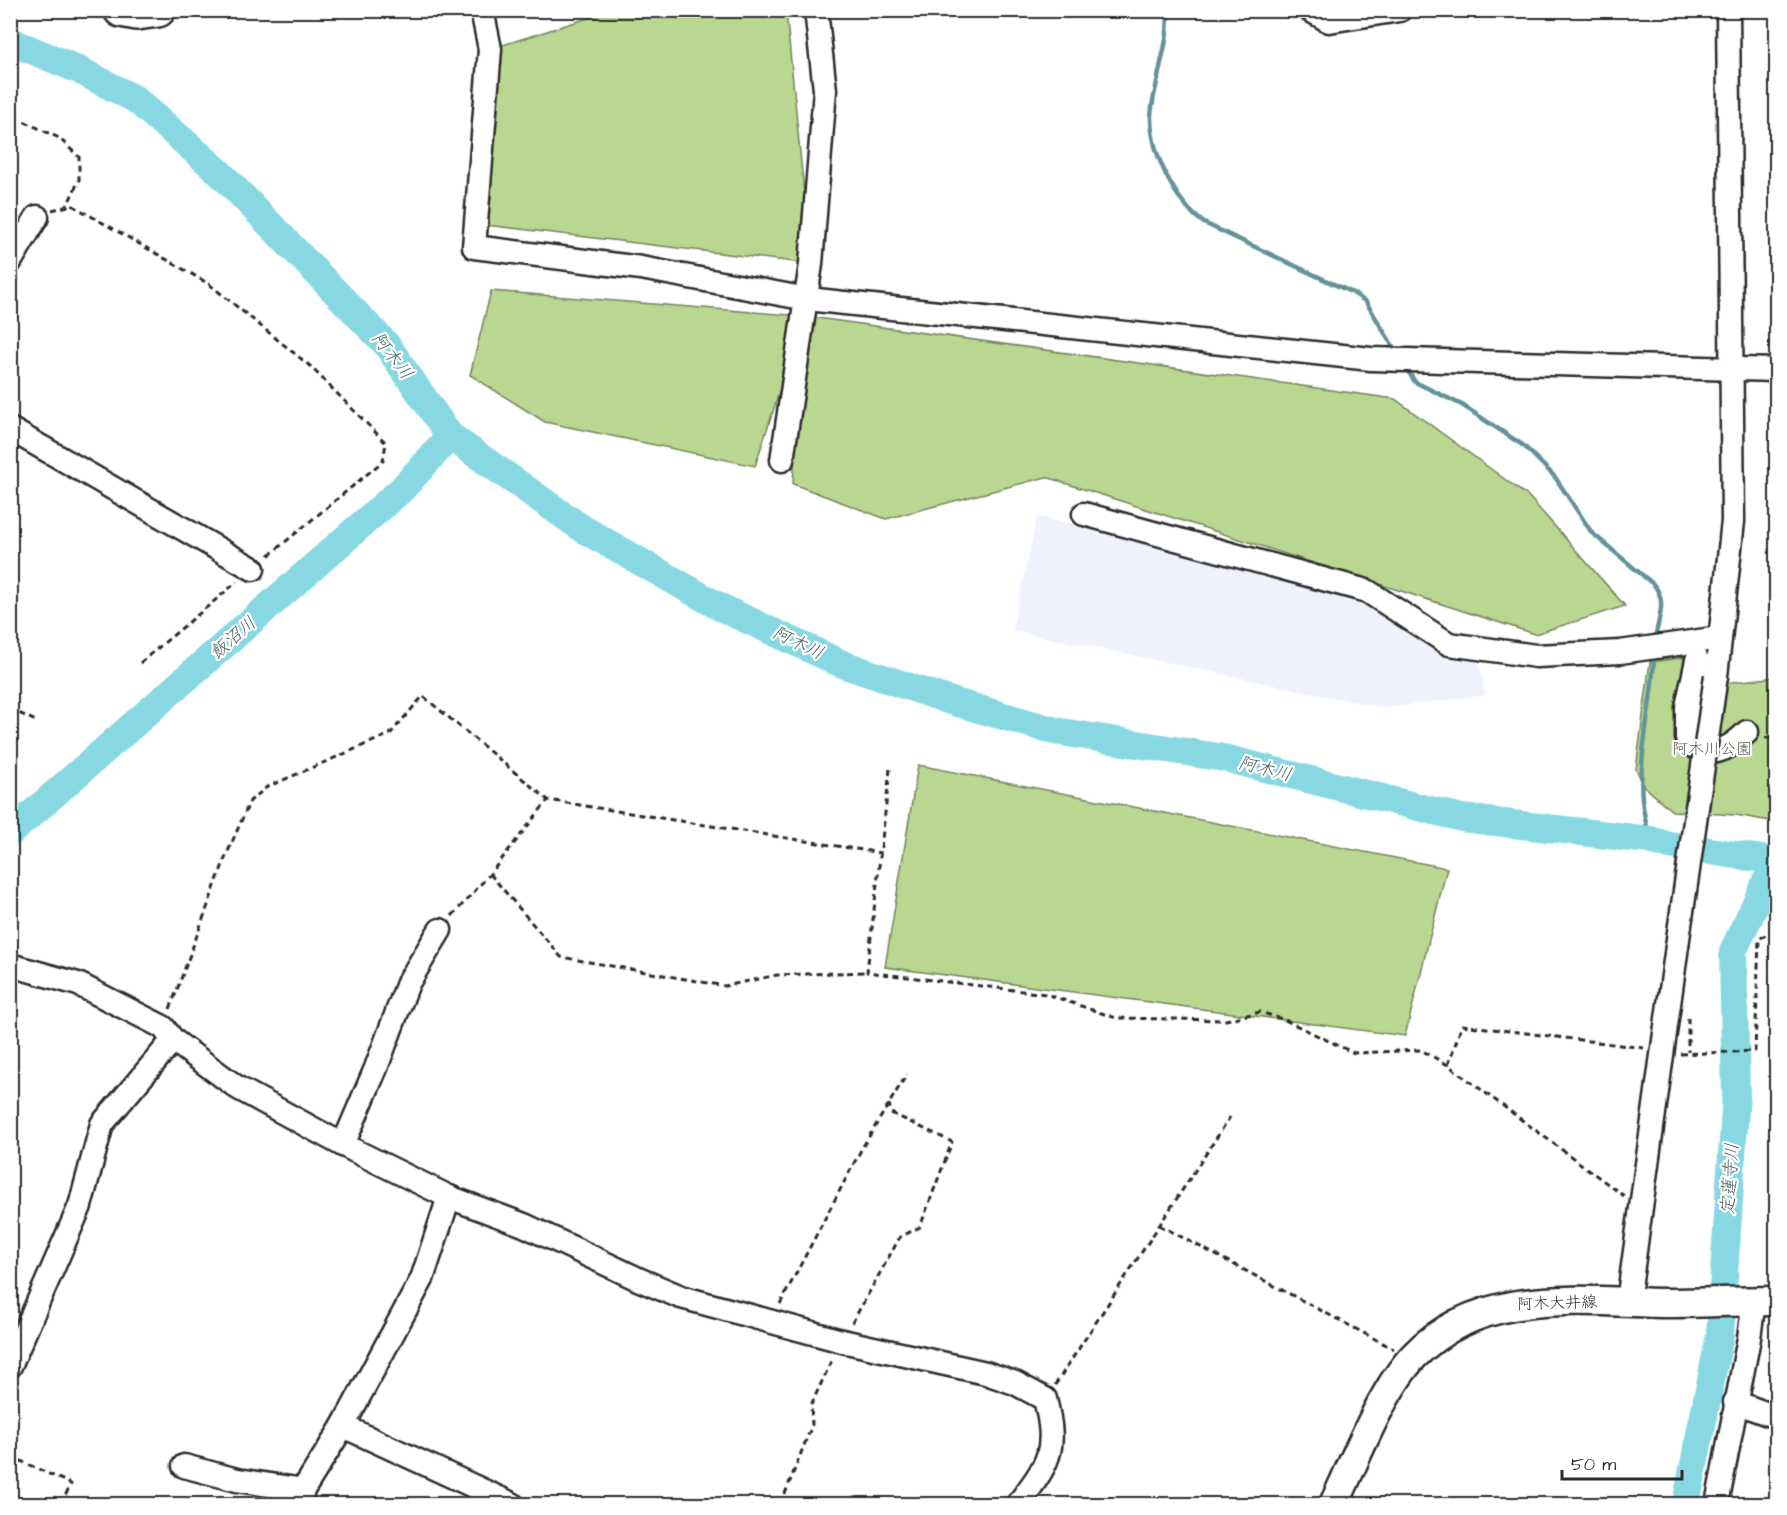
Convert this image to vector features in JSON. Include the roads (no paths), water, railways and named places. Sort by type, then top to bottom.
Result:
[{"type":"highway","points":[[121,10],[137,13],[158,10]]},
{"type":"main road","name":"阿木大井線","points":[[1334,1504],[1380,1409],[1412,1358],[1432,1339],[1458,1321],[1512,1304],[1757,1301]]},
{"type":"street","points":[[482,10],[490,49],[474,247],[640,268],[807,299],[1371,359],[1776,370]]},
{"type":"street","points":[[782,460],[807,299],[825,90],[816,10]]},
{"type":"street","points":[[1310,10],[1329,21],[1400,10]]},
{"type":"street","points":[[1628,1302],[1716,676],[1733,521],[1728,10]]},
{"type":"street","points":[[10,262],[37,217]]},
{"type":"street","points":[[10,429],[253,569]]},
{"type":"street","points":[[1084,514],[1367,591],[1449,644],[1536,656],[1620,652],[1720,639]]},
{"type":"street","points":[[1697,660],[1687,707],[1688,738],[1701,751],[1712,752],[1721,751],[1746,732]]},
{"type":"street","points":[[343,1145],[376,1068],[408,983],[441,930]]},
{"type":"street","points":[[10,965],[78,984],[168,1033],[238,1089],[343,1145],[449,1197],[524,1225],[638,1279],[681,1297],[771,1322],[842,1341],[986,1373],[1015,1383],[1045,1399],[1052,1439],[1047,1460],[1044,1470],[1018,1504]]},
{"type":"street","points":[[10,1366],[20,1319],[80,1206],[102,1124],[168,1033]]},
{"type":"street","points":[[184,1466],[301,1497],[343,1426],[422,1279],[449,1197]]},
{"type":"street","points":[[1717,1504],[1735,1402],[1757,1301]]},
{"type":"street","points":[[1735,1402],[1776,1417]]},
{"type":"street","points":[[343,1426],[512,1504]]},
{"type":"waterway","points":[[1167,10],[1167,36],[1153,98],[1151,119],[1152,133],[1161,162],[1175,190],[1193,214],[1204,223],[1353,293],[1366,302],[1397,353]]},
{"type":"waterway","name":"阿木川","points":[[10,41],[77,69],[135,99],[218,171],[386,344],[450,436],[583,529],[720,607],[842,664],[948,700],[1055,731],[1224,758],[1462,818],[1650,840],[1663,844],[1776,861]]},
{"type":"waterway","points":[[1406,368],[1415,382],[1462,405],[1524,446],[1555,477],[1592,533],[1653,584],[1658,590],[1661,604],[1655,641]]},
{"type":"waterway","name":"飯沼川","points":[[10,833],[402,489],[450,436]]},
{"type":"waterway","points":[[1650,840],[1641,782],[1654,655]]},
{"type":"waterway","name":"定蓮寺川","points":[[1686,1504],[1720,1335],[1736,1095],[1733,951],[1776,861]]},
{"type":"park label","name":"阿木川公園","points":[[1712,749]]}]
